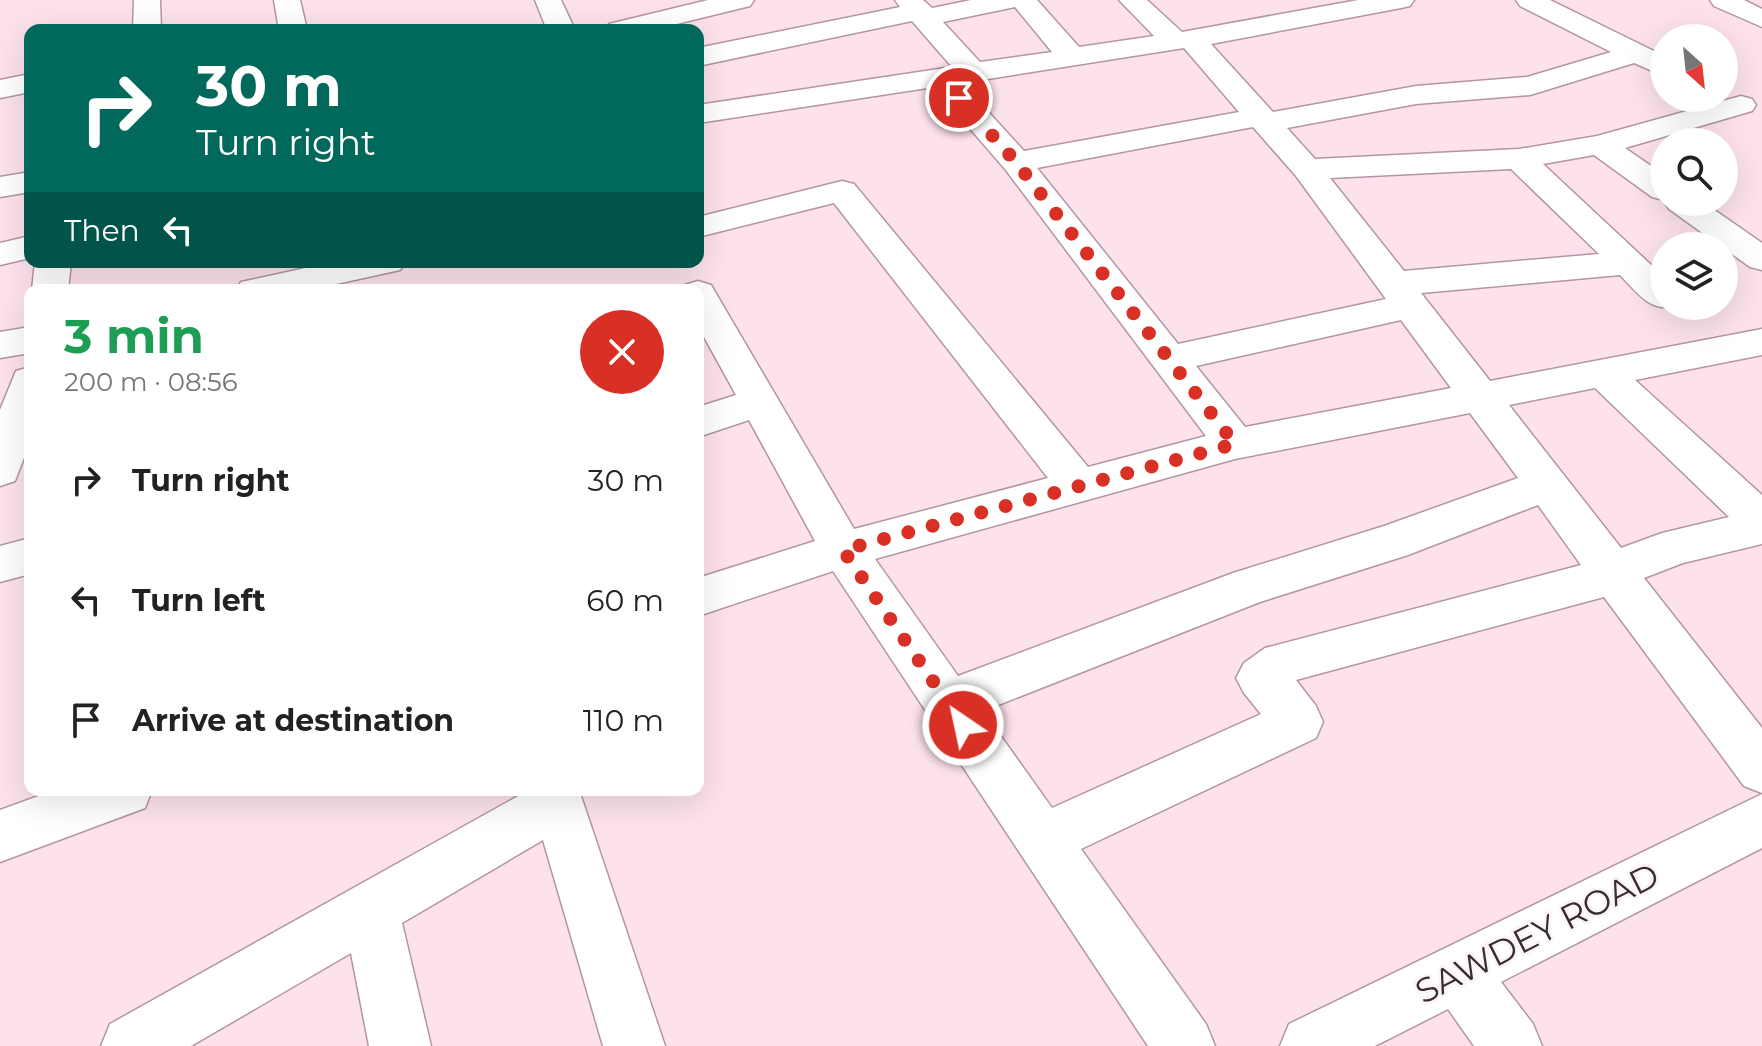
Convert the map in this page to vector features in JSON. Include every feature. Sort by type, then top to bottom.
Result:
[{"type":"street","points":[[147,0],[147,24]]},
{"type":"street","points":[[287,0],[292,24]]},
{"type":"street","points":[[548,0],[558,24]]},
{"type":"street","points":[[643,24],[741,0]]},
{"type":"street","points":[[704,111],[811,64],[918,9],[1012,0]]},
{"type":"street","points":[[1023,0],[1072,57]]},
{"type":"street","points":[[1132,0],[1183,40],[1307,169],[1762,769]]},
{"type":"street","points":[[704,57],[957,74],[1183,40],[1401,0]]},
{"type":"street","points":[[1529,0],[1650,60]]},
{"type":"street","points":[[1723,0],[1762,19]]},
{"type":"street","points":[[918,9],[1016,162],[1235,444]]},
{"type":"street","points":[[774,12],[811,64]]},
{"type":"street","points":[[1016,162],[1416,95],[1530,86],[1636,53]]},
{"type":"street","points":[[0,89],[24,84]]},
{"type":"street","points":[[1307,169],[1519,159],[1600,145],[1742,106]]},
{"type":"street","points":[[1600,145],[1650,180]]},
{"type":"street","points":[[1519,159],[1650,283]]},
{"type":"street","points":[[0,187],[24,183]]},
{"type":"street","points":[[704,226],[842,191],[1077,484]]},
{"type":"street","points":[[1701,216],[1762,259]]},
{"type":"street","points":[[0,254],[24,248]]},
{"type":"street","points":[[1168,359],[1401,295],[1629,263]]},
{"type":"street","points":[[288,284],[361,268]]},
{"type":"street","points":[[704,303],[843,550],[1184,1046]]},
{"type":"street","points":[[1689,320],[1719,349]]},
{"type":"street","points":[[0,345],[24,341]]},
{"type":"street","points":[[704,595],[843,550],[1077,484],[1235,444],[1762,342]]},
{"type":"street","points":[[1602,372],[1762,521]]},
{"type":"street","points":[[0,470],[24,399]]},
{"type":"street","points":[[704,420],[760,402]]},
{"type":"street","points":[[948,702],[1249,586],[1392,542],[1546,485]]},
{"type":"street","points":[[1042,840],[1298,722],[1261,678],[1282,663],[1615,575],[1623,565],[1649,555],[1762,527]]},
{"type":"street","points":[[0,564],[24,558]]},
{"type":"street","points":[[0,836],[110,796]]},
{"type":"street","points":[[132,1046],[371,910],[557,796],[634,1046]]},
{"type":"street","name":"SAWDEY ROAD","points":[[1311,1046],[1762,820]]},
{"type":"street","points":[[371,910],[400,1046]]},
{"type":"street","points":[[1458,972],[1511,1046]]},
{"type":"route","points":[[959,98],[1016,162],[1235,444],[1077,484],[843,550],[963,725]]}]
